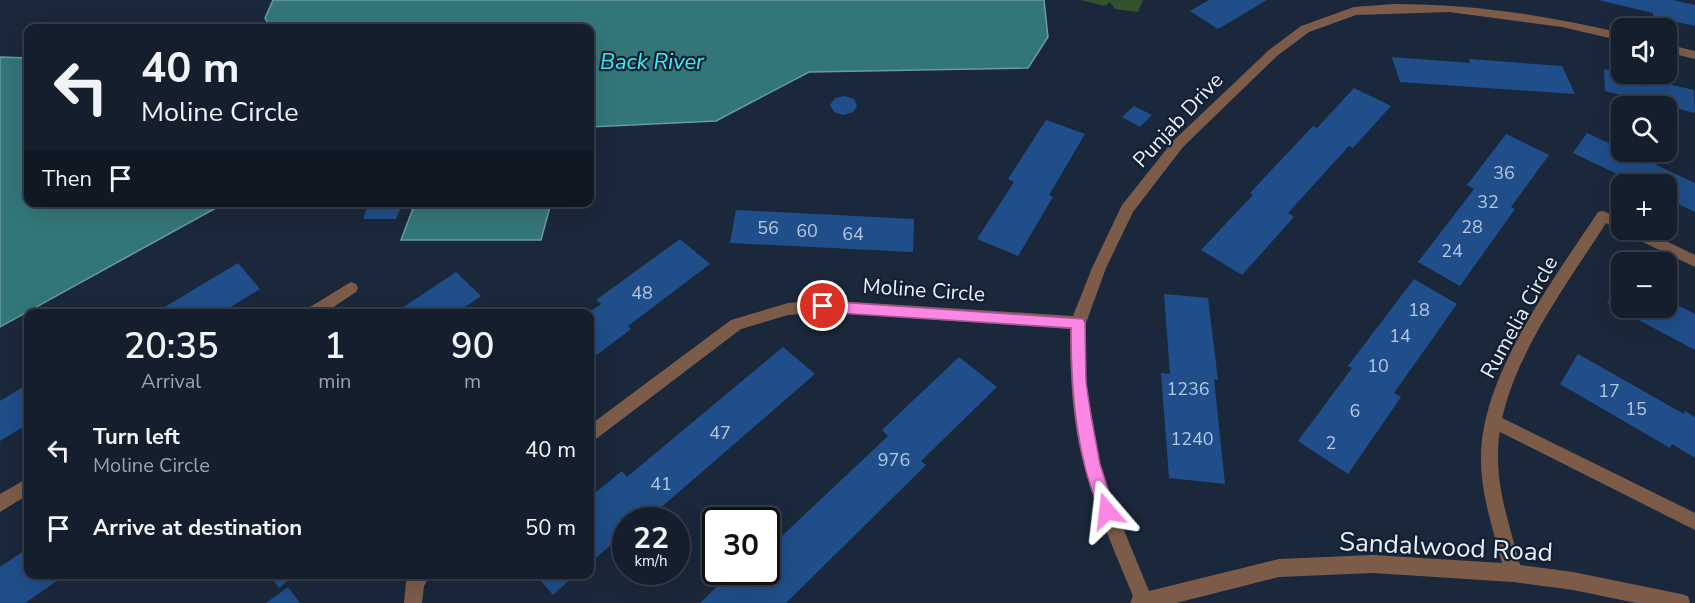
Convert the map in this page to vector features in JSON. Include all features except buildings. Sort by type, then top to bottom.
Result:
[{"type":"street","name":"Punjab Drive","points":[[1141,602],[1092,464],[1078,382],[1078,323],[1099,268],[1127,209],[1178,144],[1273,53],[1305,29],[1353,11],[1449,8],[1562,23],[1611,35]]},
{"type":"street","points":[[1677,51],[1695,55]]},
{"type":"street","name":"Rumelia Circle","points":[[1513,573],[1494,493],[1489,455],[1501,391],[1521,350],[1603,216],[1611,220]]},
{"type":"street","points":[[1652,240],[1695,261]]},
{"type":"street","points":[[318,309],[351,288]]},
{"type":"street","name":"Moline Circle","points":[[594,431],[736,324],[788,309],[823,306],[1078,323]]},
{"type":"street","points":[[1494,421],[1695,522]]},
{"type":"street","points":[[0,504],[24,489]]},
{"type":"street","name":"Sandalwood Road","points":[[1141,602],[1279,568],[1373,564],[1513,573],[1574,581],[1681,603]]},
{"type":"street","points":[[413,603],[415,582],[418,579]]},
{"type":"shaded area","points":[[1080,0],[1143,0],[1138,12],[1115,9],[1110,2],[1105,6]]},
{"type":"water","name":"Back River","points":[[273,0],[1044,0],[1048,37],[1028,68],[809,72],[716,121],[594,127],[594,24],[268,24],[265,18]]},
{"type":"water","points":[[0,57],[24,58],[24,207],[218,207],[33,309],[24,309],[24,314],[0,327]]},
{"type":"water","points":[[413,207],[550,207],[541,240],[401,240]]},
{"type":"route","points":[[823,306],[1078,323],[1078,382],[1092,464],[1107,511]]}]
